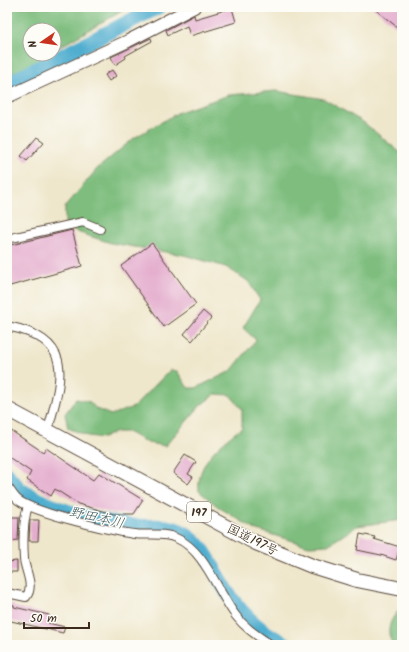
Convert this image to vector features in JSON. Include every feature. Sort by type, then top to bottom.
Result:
[{"type":"highway","name":"国道197号","points":[[7,409],[256,543],[312,566],[357,580],[402,589]]},
{"type":"main road","points":[[7,97],[128,41],[194,7]]},
{"type":"street","points":[[7,239],[83,222],[100,230]]},
{"type":"street","points":[[7,326],[40,337],[51,347],[57,358],[60,372],[60,385],[48,430]]},
{"type":"street","points":[[7,486],[18,500],[28,506],[123,533],[142,535],[161,534],[176,538],[193,549],[235,615],[247,629],[271,645]]},
{"type":"street","points":[[7,593],[26,597],[30,587],[24,560],[26,514],[28,506]]},
{"type":"green space","points":[[7,7],[129,7],[62,45],[62,22],[22,22],[22,62],[35,62],[26,68],[7,74]]},
{"type":"green space","points":[[276,91],[324,99],[363,122],[402,154],[402,520],[357,526],[328,545],[309,546],[254,529],[217,506],[199,491],[199,481],[206,462],[218,447],[242,428],[242,409],[230,395],[215,394],[201,405],[165,446],[148,443],[128,432],[116,432],[103,438],[88,436],[68,428],[65,414],[76,399],[90,402],[96,409],[111,415],[134,407],[170,370],[177,371],[188,388],[196,388],[231,371],[256,340],[243,328],[260,300],[248,281],[226,267],[184,255],[111,243],[77,232],[65,223],[65,207],[97,169],[134,138],[179,112],[229,95]]},
{"type":"green space","points":[[402,608],[402,645],[394,645],[389,635],[390,625],[394,616]]},
{"type":"building","points":[[372,7],[400,7],[402,9],[402,31]]},
{"type":"building","points":[[232,8],[236,22],[190,36],[187,26],[168,35],[166,30],[194,15],[195,19]]},
{"type":"building","points":[[151,38],[152,41],[125,56],[126,58],[115,65],[111,57]]},
{"type":"building","points":[[112,70],[116,76],[109,81],[105,75]]},
{"type":"building","points":[[37,137],[44,142],[27,161],[21,156]]},
{"type":"building","points":[[72,230],[82,266],[10,286],[7,274],[7,246]]},
{"type":"building","points":[[152,243],[196,304],[164,327],[121,266]]},
{"type":"building","points":[[203,311],[211,318],[192,341],[184,334]]},
{"type":"building","points":[[7,428],[43,452],[46,448],[93,480],[99,473],[143,500],[134,514],[114,514],[78,504],[55,489],[51,496],[27,480],[31,472],[7,456]]},
{"type":"building","points":[[185,455],[196,462],[188,474],[193,477],[188,484],[173,473]]},
{"type":"building","points":[[9,517],[19,517],[18,540],[10,541]]},
{"type":"building","points":[[30,520],[39,520],[38,541],[29,541]]},
{"type":"building","points":[[360,534],[375,537],[374,539],[400,547],[396,560],[357,550]]},
{"type":"building","points":[[17,561],[17,572],[7,572],[7,562]]},
{"type":"building","points":[[7,603],[14,605],[14,607],[49,615],[48,623],[65,627],[63,633],[11,621],[10,624],[7,623]]},
{"type":"waterway","points":[[7,84],[158,7]]},
{"type":"waterway","name":"野田本川","points":[[7,474],[21,490],[32,497],[59,509],[106,522],[139,526],[168,527],[188,535],[206,554],[228,594],[242,612],[268,634],[288,645]]}]
